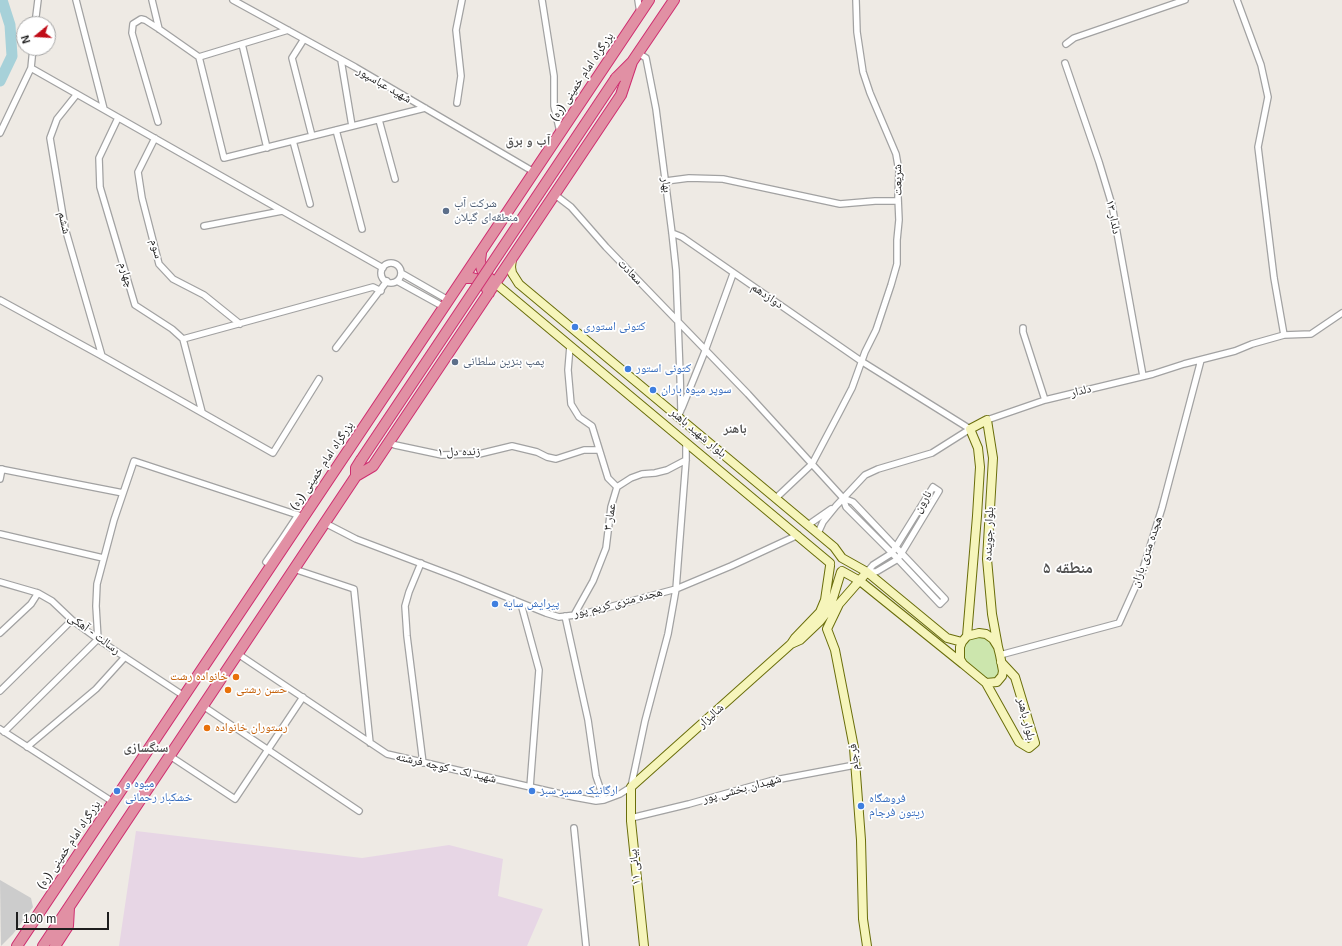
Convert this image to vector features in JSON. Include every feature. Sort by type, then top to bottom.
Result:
[{"type":"highway","name":"بزرگراه امام خمینی (ره)","points":[[17,946],[184,696],[301,516],[464,278],[649,0]]},
{"type":"highway","points":[[356,476],[356,468],[361,460],[616,78],[635,58],[674,0]]},
{"type":"highway","points":[[43,946],[356,476],[373,466],[502,274],[622,93],[635,58]]},
{"type":"highway","points":[[522,190],[539,196],[545,202],[546,207]]},
{"type":"highway","points":[[482,249],[480,259],[482,270],[495,283]]},
{"type":"highway","points":[[482,270],[492,274],[502,274]]},
{"type":"highway","points":[[464,278],[479,280],[485,285],[489,293]]},
{"type":"highway","points":[[55,946],[68,926],[69,907]]},
{"type":"street","points":[[36,16],[38,0]]},
{"type":"street","points":[[76,0],[104,109]]},
{"type":"street","points":[[152,0],[160,29]]},
{"type":"street","name":"شهید عباسپور","points":[[233,0],[342,60],[534,172]]},
{"type":"street","points":[[457,103],[461,76],[456,30],[462,0]]},
{"type":"street","points":[[542,0],[554,76],[554,106],[560,133]]},
{"type":"street","points":[[638,0],[640,13]]},
{"type":"street","name":"شریعت","points":[[776,498],[812,464],[852,388],[861,361],[876,330],[897,264],[899,171],[896,154],[870,93],[863,72],[857,32],[856,0]]},
{"type":"street","points":[[1066,44],[1074,38],[1185,0]]},
{"type":"street","points":[[1237,0],[1261,65],[1268,97],[1258,148],[1274,278],[1284,335]]},
{"type":"street","points":[[158,122],[132,29],[133,24],[141,19],[160,29],[199,57],[224,158],[425,108]]},
{"type":"street","points":[[199,57],[288,30]]},
{"type":"street","points":[[304,39],[292,58],[312,136]]},
{"type":"street","points":[[242,44],[267,148]]},
{"type":"street","points":[[0,133],[31,68],[32,56]]},
{"type":"street","name":"بهار","points":[[635,58],[646,58],[656,109],[666,181],[676,270],[679,413]]},
{"type":"street","points":[[342,60],[352,126]]},
{"type":"street","name":"دلدار ۱۳","points":[[1065,63],[1112,205],[1143,376]]},
{"type":"street","points":[[31,68],[383,268]]},
{"type":"street","name":"ششم","points":[[77,94],[57,119],[50,138],[65,228],[102,356]]},
{"type":"street","name":"چهارم","points":[[118,118],[99,158],[100,187],[104,202],[135,305],[172,329],[183,339]]},
{"type":"street","points":[[379,120],[395,179]]},
{"type":"street","points":[[336,130],[362,229]]},
{"type":"street","name":"سوم","points":[[155,138],[138,172],[142,198],[159,264],[173,279],[204,295],[240,324]]},
{"type":"street","points":[[293,141],[310,204]]},
{"type":"street","points":[[666,181],[689,178],[722,179],[840,204],[898,201]]},
{"type":"street","name":"سعادت","points":[[554,194],[571,207],[606,247],[843,498]]},
{"type":"street","points":[[204,226],[282,211]]},
{"type":"street","name":"دوازدهم","points":[[672,233],[682,238],[861,361],[970,429]]},
{"type":"street","name":"بلوار شهید باهنر","points":[[513,256],[511,269],[516,281],[613,362],[679,413],[834,547],[842,558]]},
{"type":"street","points":[[383,268],[388,264],[394,263],[399,267],[401,273],[399,279],[396,281]]},
{"type":"street","points":[[383,268],[383,277],[387,281],[396,281],[446,304]]},
{"type":"street","points":[[401,273],[446,304]]},
{"type":"street","points":[[679,413],[705,351],[733,274]]},
{"type":"street","points":[[336,348],[381,292],[387,281]]},
{"type":"street","name":"بلوار شهید باهنر","points":[[495,283],[798,535],[830,565]]},
{"type":"street","points":[[202,412],[183,339],[373,287],[381,292]]},
{"type":"street","points":[[0,300],[273,453],[319,379]]},
{"type":"street","name":"دلدار","points":[[836,506],[866,475],[878,469],[932,453],[987,420],[1045,400],[1143,376],[1235,351],[1252,344],[1284,335],[1311,334],[1342,313]]},
{"type":"street","points":[[1023,328],[1045,400]]},
{"type":"street","points":[[580,335],[570,346],[568,370],[571,404],[580,417],[592,426],[608,478],[617,487]]},
{"type":"street","name":"هجده متری باران","points":[[1001,659],[1119,623],[1142,572],[1164,500],[1201,360]]},
{"type":"street","points":[[604,373],[613,362]]},
{"type":"street","name":"بلوار جوینده","points":[[987,420],[993,458],[987,559],[992,614],[998,647]]},
{"type":"street","name":"بلوار جوینده","points":[[964,639],[977,516],[980,467],[978,448],[970,429]]},
{"type":"street","name":"زنده دل ۱","points":[[388,442],[442,455],[479,454],[512,446],[537,452],[547,457],[556,459],[584,450],[599,450]]},
{"type":"street","points":[[631,788],[645,721],[668,634],[676,589],[686,460],[686,442]]},
{"type":"street","name":"عمار ۳","points":[[574,615],[593,581],[606,548],[610,507],[617,487],[631,478],[642,474],[666,470],[686,460]]},
{"type":"street","points":[[113,802],[2,730],[98,639],[96,591],[103,558],[114,520],[134,461],[301,516],[266,562]]},
{"type":"street","points":[[0,479],[1,469],[123,493]]},
{"type":"street","name":"نارون","points":[[933,487],[939,491],[898,559],[876,572],[867,572],[873,565],[892,553],[933,487]]},
{"type":"street","points":[[843,498],[852,502],[945,599],[940,604],[846,507],[843,498]]},
{"type":"street","points":[[808,525],[836,506]]},
{"type":"street","points":[[818,533],[823,522],[836,506]]},
{"type":"street","name":"هجده متری کریم پور","points":[[325,523],[356,539],[421,563],[546,614],[559,617],[583,614],[676,589],[731,566],[798,535]]},
{"type":"street","points":[[0,534],[103,558]]},
{"type":"street","points":[[834,557],[842,558],[867,572],[947,638],[964,639],[979,632],[986,634],[993,639],[998,647],[1001,659],[1002,671],[1000,679],[997,682],[986,683],[860,581],[841,572],[832,570],[830,565],[834,557]]},
{"type":"street","points":[[841,572],[846,564],[842,558]]},
{"type":"street","points":[[421,563],[405,606],[407,636],[423,763]]},
{"type":"street","name":"شالیزار","points":[[818,619],[825,600],[830,565]]},
{"type":"street","points":[[294,569],[354,588],[370,743]]},
{"type":"street","name":"شالیزار","points":[[631,788],[791,644],[795,638],[827,612],[841,572]]},
{"type":"street","points":[[818,619],[827,629],[839,604],[867,572]]},
{"type":"street","name":"رسالت - آهکی","points":[[0,582],[38,593],[52,601],[72,620],[98,639],[184,696]]},
{"type":"street","points":[[0,633],[32,604],[38,593]]},
{"type":"street","points":[[521,604],[538,670],[530,787]]},
{"type":"street","points":[[566,616],[588,720],[596,776],[604,800]]},
{"type":"street","points":[[0,691],[72,620]]},
{"type":"street","name":"فرجام","points":[[827,629],[835,650],[849,719],[855,764],[861,840],[863,917],[867,946]]},
{"type":"street","points":[[963,664],[959,653],[964,639]]},
{"type":"street","name":"شهید لک - کوچه فرشته","points":[[238,654],[387,754],[596,801],[604,800],[631,788]]},
{"type":"street","points":[[27,747],[96,689],[125,657]]},
{"type":"street","name":"بلوار باهنر","points":[[986,683],[1019,742],[1029,748],[1035,743],[1015,677],[1001,659]]},
{"type":"street","points":[[170,756],[235,799],[303,697]]},
{"type":"street","points":[[203,706],[358,812]]},
{"type":"street","name":"شهیدان بخشی پور","points":[[630,818],[689,804],[770,781],[855,764]]},
{"type":"street","name":"بیانی ۱۱","points":[[631,788],[630,818],[644,946]]},
{"type":"street","points":[[574,828],[586,946]]},
{"type":"shaded area","points":[[136,831],[362,858],[449,845],[503,859],[498,896],[543,909],[527,946],[119,946]]},
{"type":"shaded area","points":[[0,880],[31,898],[33,907],[13,934],[1,946]]},
{"type":"green space","points":[[979,636],[989,640],[997,655],[999,675],[994,680],[987,680],[965,660],[963,651],[965,643],[969,639]]},
{"type":"waterway","points":[[0,81],[12,56],[10,25],[2,0]]},
{"type":"place","name":"شرکت آب منطقه‌ای گیلان","points":[[446,211]]},
{"type":"place","name":"کتونی استوری","points":[[575,327]]},
{"type":"place","name":"پمپ بنزین سلطانی","points":[[455,362]]},
{"type":"place","name":"کتونی استور","points":[[628,369]]},
{"type":"place","name":"سوپر میوه باران","points":[[653,390]]},
{"type":"place","name":"پیرایش سایه","points":[[495,604]]},
{"type":"place","name":"خانواده رشت","points":[[236,677]]},
{"type":"place","name":"حسن رشتی","points":[[228,690]]},
{"type":"place","name":"رستوران خانواده","points":[[207,728]]},
{"type":"place","name":"میوه و خشکبار رحمانی","points":[[117,791]]},
{"type":"place","name":"ارگانیک مسیر سبز","points":[[532,791]]},
{"type":"place","name":"فروشگاه زیتون فرجام","points":[[861,806]]},
{"type":"district","name":"آب و برق","points":[[528,141]]},
{"type":"district","name":"باهنر","points":[[735,429]]},
{"type":"district","name":"منطقه ۵","points":[[1068,569]]},
{"type":"district","name":"سنگسازی","points":[[146,748]]}]
